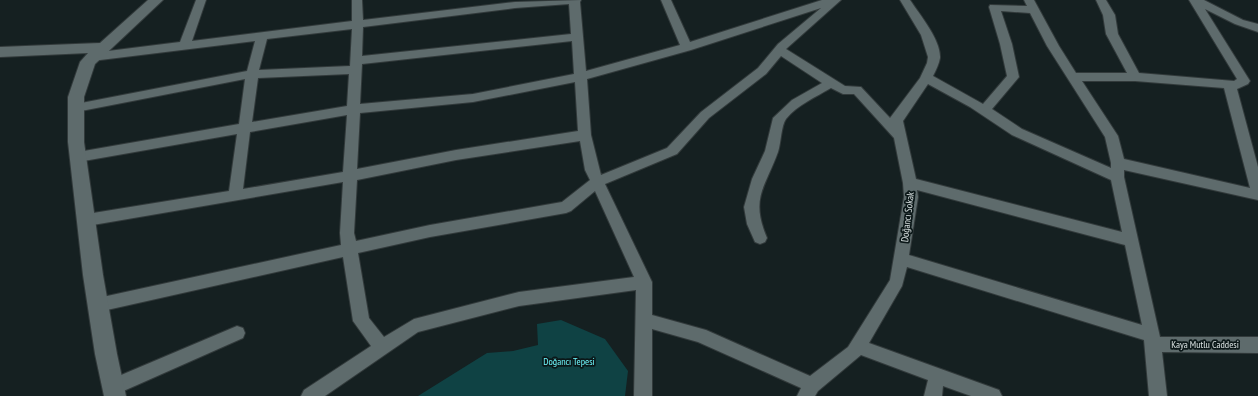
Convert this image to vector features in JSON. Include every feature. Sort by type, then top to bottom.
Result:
[{"type":"street","points":[[156,0],[88,62],[76,97],[76,142],[98,305],[114,392],[237,333]]},
{"type":"street","points":[[184,46],[201,0]]},
{"type":"street","points":[[357,0],[358,24],[347,233],[361,321],[382,347]]},
{"type":"street","points":[[0,52],[97,53],[184,46],[514,2],[575,0],[585,135],[592,170],[644,282],[643,396]]},
{"type":"street","points":[[666,0],[686,47]]},
{"type":"street","points":[[78,157],[353,109],[473,98],[580,77],[686,47],[835,0]]},
{"type":"street","points":[[98,305],[430,231],[566,207],[598,182],[672,151],[704,115],[762,71],[779,50],[835,0]]},
{"type":"street","name":"Doğancı Sokak","points":[[809,391],[854,352],[897,281],[911,197],[910,183],[896,120],[922,85],[934,59],[931,44],[905,0]]},
{"type":"street","points":[[1101,0],[1109,15],[1112,34],[1135,78]]},
{"type":"street","points":[[1195,0],[1239,22],[1258,28]]},
{"type":"street","points":[[1195,0],[1244,81],[1230,87],[1258,192]]},
{"type":"street","points":[[984,110],[1013,77],[1006,44],[994,7],[1032,5],[1053,46],[1111,136],[1130,240],[1152,339],[1158,396]]},
{"type":"street","points":[[235,196],[252,74],[262,36]]},
{"type":"street","points":[[76,108],[252,74],[356,66],[578,36]]},
{"type":"street","points":[[779,50],[843,90],[857,90],[899,136]]},
{"type":"street","points":[[926,77],[984,110],[1017,132],[1118,170],[1258,196]]},
{"type":"street","points":[[1073,77],[1135,78],[1235,85]]},
{"type":"street","points":[[760,238],[754,224],[751,207],[759,179],[772,150],[779,118],[796,103],[831,83]]},
{"type":"street","points":[[87,220],[235,196],[456,155],[585,135]]},
{"type":"street","points":[[910,183],[1130,240]]},
{"type":"street","name":"Kaya Mutlu Caddesi","points":[[901,259],[1152,339],[1258,345]]},
{"type":"street","points":[[310,396],[414,326],[519,299],[644,282]]},
{"type":"street","points":[[643,320],[700,334],[809,391]]},
{"type":"street","points":[[857,346],[993,396]]},
{"type":"street","points":[[933,396],[937,375]]},
{"type":"green space","name":"Doğancı Tepesi","points":[[561,320],[605,339],[628,371],[625,396],[418,396],[487,353],[513,351],[538,345],[537,324]]}]
